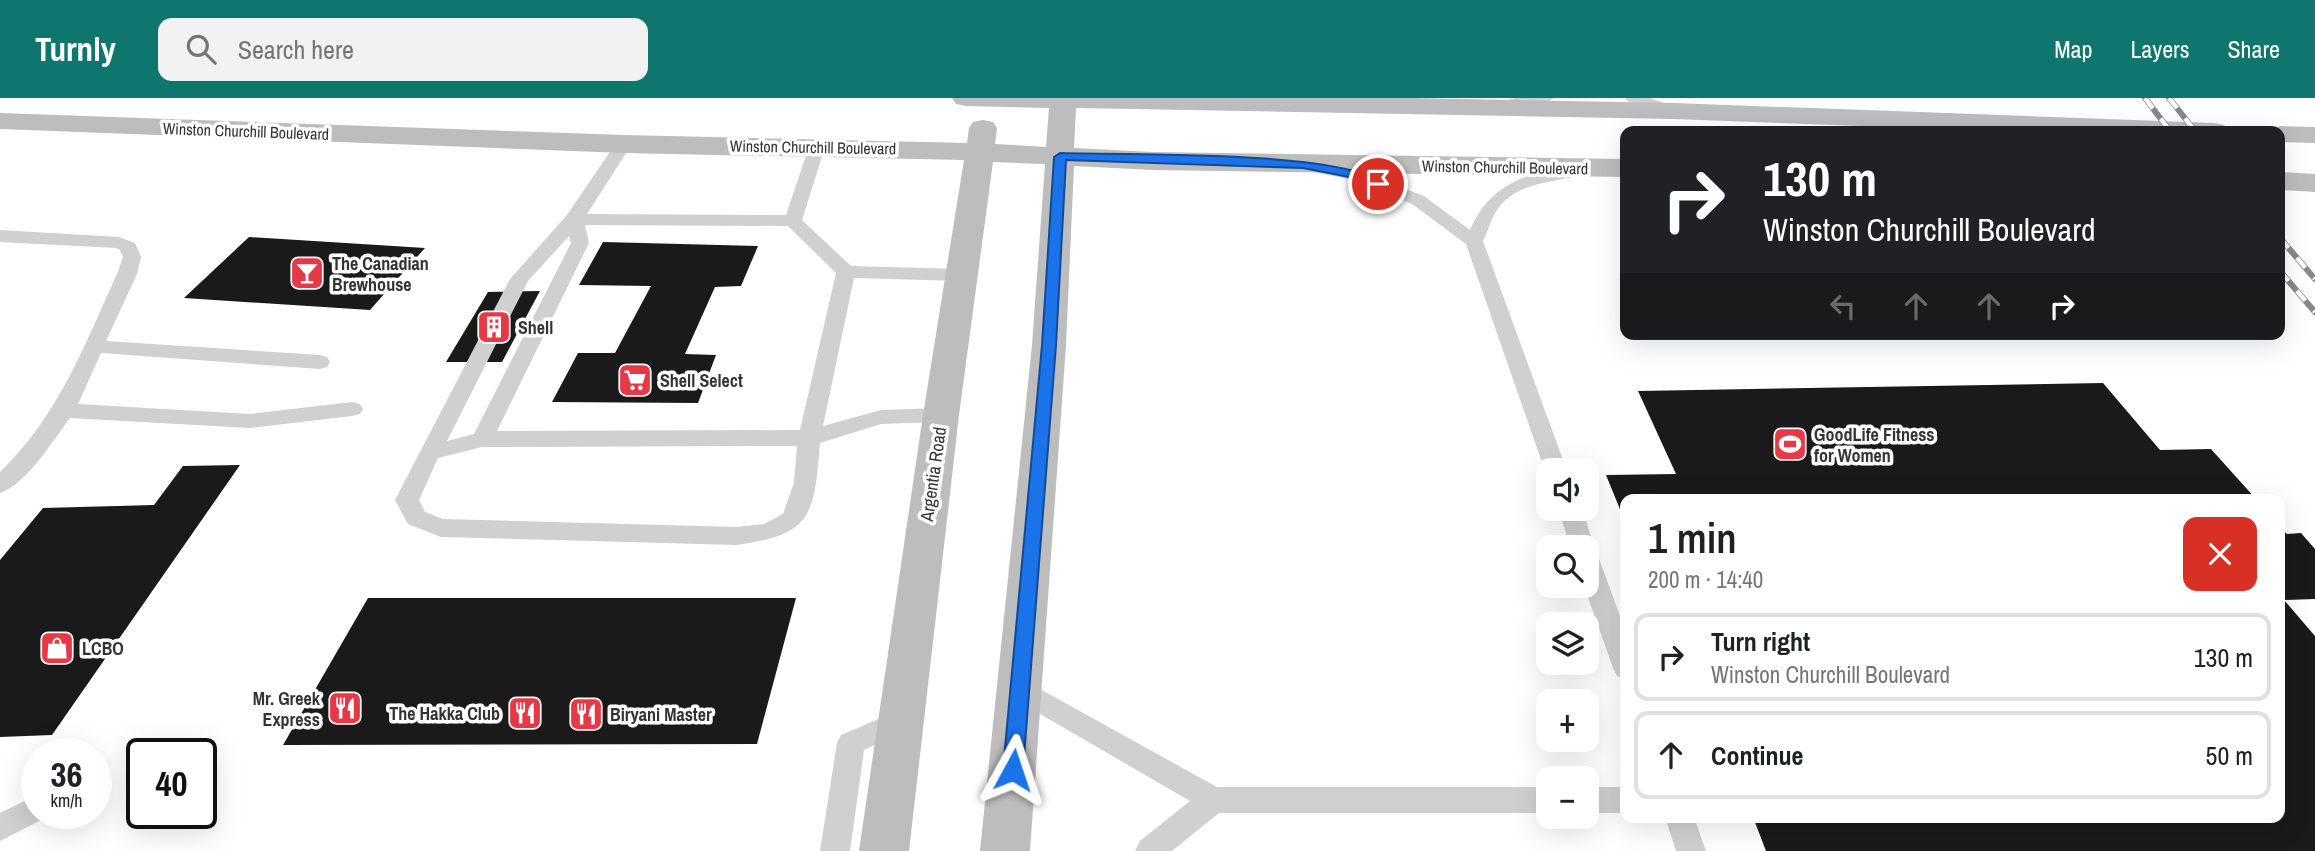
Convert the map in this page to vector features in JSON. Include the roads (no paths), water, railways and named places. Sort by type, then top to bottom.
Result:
[{"type":"main road","points":[[967,98],[1420,102],[1488,107],[2079,126]]},
{"type":"main road","name":"Argentia Road","points":[[884,851],[940,415],[987,98]]},
{"type":"main road","points":[[1005,851],[1049,345],[1063,99]]},
{"type":"main road","name":"Winston Churchill Boulevard","points":[[0,121],[624,144],[979,152],[1060,157],[1303,164],[1620,168]]},
{"type":"main road","points":[[2285,134],[2315,135]]},
{"type":"main road","points":[[2285,181],[2315,183]]},
{"type":"lane","points":[[1488,107],[1546,98]]},
{"type":"lane","points":[[1633,98],[1674,111]]},
{"type":"lane","points":[[624,144],[574,219],[520,279],[407,500],[416,518],[440,528],[736,536],[769,532],[793,519],[805,483],[809,438],[846,272]]},
{"type":"lane","points":[[793,221],[817,147]]},
{"type":"lane","points":[[1303,164],[1352,174],[1418,200],[1475,241],[1551,458]]},
{"type":"lane","points":[[1475,241],[1491,206],[1508,192],[1532,180],[1597,168]]},
{"type":"lane","points":[[574,219],[793,221],[846,272],[961,275]]},
{"type":"lane","points":[[482,439],[580,243],[574,219]]},
{"type":"lane","points":[[0,236],[119,243],[128,247],[132,257],[127,274],[65,410],[27,459],[0,485]]},
{"type":"lane","points":[[92,346],[320,362]]},
{"type":"lane","points":[[65,410],[250,421],[352,409]]},
{"type":"lane","points":[[429,453],[482,439],[809,438],[881,417],[940,415]]},
{"type":"lane","points":[[1599,593],[1620,651]]},
{"type":"lane","points":[[1020,689],[1213,800],[1536,800]]},
{"type":"lane","points":[[835,851],[851,743],[900,721]]},
{"type":"lane","points":[[1150,851],[1213,800]]},
{"type":"lane","points":[[1599,800],[1620,800]]},
{"type":"lane","points":[[0,828],[21,817]]},
{"type":"lane","points":[[1681,823],[1691,851]]},
{"type":"railway","points":[[2145,98],[2166,126]]},
{"type":"railway","points":[[2169,98],[2191,126]]},
{"type":"railway","points":[[2285,244],[2315,279]]},
{"type":"railway","points":[[2285,277],[2315,312]]},
{"type":"place","name":"The Canadian Brewhouse","points":[[307,273]]},
{"type":"place","name":"Shell","points":[[494,327]]},
{"type":"place","name":"Shell Select","points":[[635,380]]},
{"type":"place","name":"GoodLife Fitness for Women","points":[[1790,444]]},
{"type":"place","name":"LCBO","points":[[57,648]]},
{"type":"place","name":"Mr. Greek Express","points":[[345,708]]},
{"type":"place","name":"The Hakka Club","points":[[525,713]]},
{"type":"place","name":"Biryani Master","points":[[586,714]]}]
